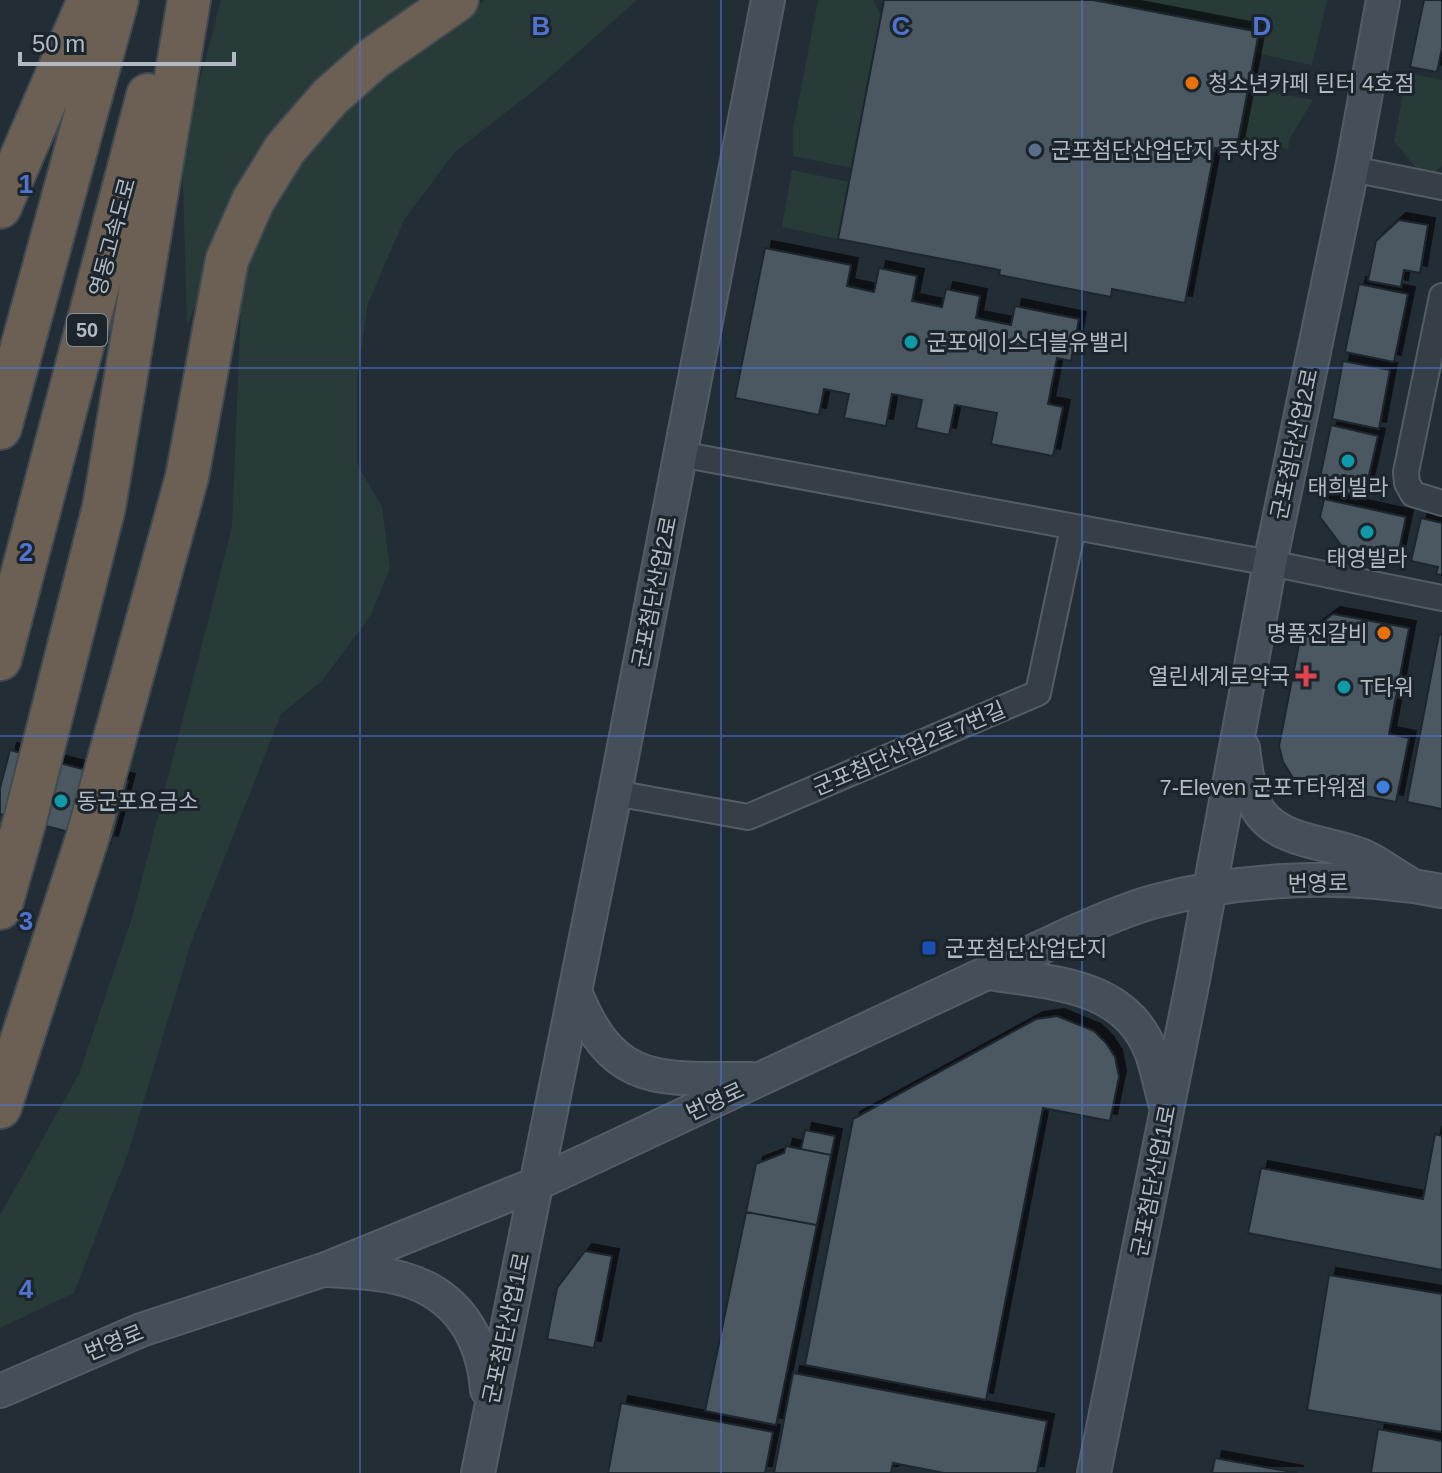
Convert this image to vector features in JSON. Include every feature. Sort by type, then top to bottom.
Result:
[{"type":"highway","points":[[0,207],[89,0]]},
{"type":"highway","points":[[0,428],[117,0]]},
{"type":"highway","name":"영동고속도로","points":[[0,659],[173,0]]},
{"type":"highway","points":[[0,908],[104,507],[189,0]]},
{"type":"highway","points":[[0,1107],[87,839],[187,477],[227,260],[253,201],[285,149],[330,97],[374,58],[457,0]]},
{"type":"street","name":"군포첨단산업2로","points":[[536,1184],[768,0]]},
{"type":"street","name":"군포첨단산업2로","points":[[1210,890],[1270,563],[1352,169],[1383,0]]},
{"type":"street","points":[[1352,169],[1442,187]]},
{"type":"street","points":[[1442,296],[1437,348],[1406,472],[1413,494],[1442,503]]},
{"type":"street","points":[[680,454],[1270,563],[1442,598]]},
{"type":"street","name":"군포첨단산업2로7번길","points":[[615,793],[748,817],[1038,693],[1073,528]]},
{"type":"street","points":[[1240,732],[1253,797],[1259,812],[1270,823],[1290,834],[1363,856],[1426,888]]},
{"type":"street","name":"번영로","points":[[0,1391],[141,1330],[326,1269],[536,1184],[1124,911],[1210,890],[1320,880],[1426,888]]},
{"type":"street","name":"군포첨단산업1로","points":[[1094,1473],[1210,890]]},
{"type":"street","points":[[989,973],[1066,986],[1101,996],[1123,1009],[1150,1049],[1167,1110]]},
{"type":"street","points":[[575,991],[587,1021],[610,1053],[630,1066],[673,1078],[764,1079]]},
{"type":"street","name":"군포첨단산업1로","points":[[478,1473],[536,1184]]},
{"type":"street","points":[[326,1269],[400,1278],[425,1286],[451,1302],[478,1344],[486,1377],[488,1416]]},
{"type":"green space","points":[[221,0],[424,0],[225,225],[187,326],[182,148]]},
{"type":"green space","points":[[485,0],[637,0],[541,85],[454,153],[404,220],[368,303],[357,377],[357,464],[382,507],[390,568],[371,615],[321,682],[281,714],[191,943],[128,1153],[74,1293],[0,1328],[0,1215],[79,1074],[132,918],[232,527],[242,281],[272,197],[339,105]]},
{"type":"green space","points":[[818,0],[873,0],[881,15],[891,16],[901,178],[793,156],[793,130]]},
{"type":"green space","points":[[1096,0],[1327,0],[1312,65],[1255,53],[1259,32]]},
{"type":"green space","points":[[1407,73],[1442,80],[1442,166],[1433,173],[1417,169],[1394,141]]},
{"type":"green space","points":[[1249,88],[1313,100],[1290,138],[1288,149],[1239,139]]},
{"type":"green space","points":[[792,170],[849,182],[838,239],[782,227]]},
{"type":"building","name":"군포첨단산업단지 주차장","points":[[884,0],[1093,0],[1259,32],[1236,152],[1215,148],[1185,303],[1112,289],[1111,297],[999,275],[1000,270],[838,239]]},
{"type":"building","points":[[1424,0],[1442,0],[1442,48],[1437,72],[1410,67]]},
{"type":"building","points":[[1399,220],[1428,225],[1420,273],[1404,270],[1401,287],[1368,281],[1376,241]]},
{"type":"building","name":"군포에이스더블유밸리","points":[[765,248],[851,265],[847,286],[874,292],[879,268],[917,276],[912,301],[942,307],[946,289],[980,296],[976,318],[1011,325],[1015,306],[1079,319],[1071,361],[1057,358],[1048,404],[1063,407],[1053,456],[991,444],[997,413],[955,405],[949,435],[916,428],[922,400],[892,394],[886,426],[844,418],[849,394],[824,389],[819,415],[735,398]]},
{"type":"building","points":[[1359,284],[1408,294],[1394,362],[1345,352]]},
{"type":"building","points":[[1343,361],[1390,370],[1379,429],[1332,419]]},
{"type":"building","name":"태희빌라","points":[[1331,425],[1378,436],[1364,497],[1318,487]]},
{"type":"building","name":"태영빌라","points":[[1324,499],[1406,517],[1397,559],[1343,548],[1320,517]]},
{"type":"building","points":[[1421,518],[1442,523],[1442,575],[1436,574],[1438,567],[1411,561]]},
{"type":"building","name":"T타워","points":[[1333,614],[1409,628],[1389,734],[1409,738],[1396,802],[1303,784],[1293,778],[1283,762],[1279,746],[1300,639]]},
{"type":"building","points":[[1439,634],[1442,635],[1442,809],[1407,802]]},
{"type":"building","name":"동군포요금소","points":[[10,750],[128,781],[111,843],[0,814],[0,788]]},
{"type":"building","points":[[1057,1016],[1094,1031],[1115,1057],[1119,1077],[1110,1121],[1043,1108],[986,1400],[805,1365],[853,1119],[1036,1019]]},
{"type":"building","points":[[805,1130],[835,1136],[776,1425],[705,1411],[756,1164],[784,1153],[786,1146],[801,1149]]},
{"type":"building","points":[[1435,1134],[1442,1136],[1442,1270],[1248,1233],[1261,1168],[1423,1199]]},
{"type":"building","points":[[786,1146],[831,1155],[817,1225],[746,1212],[756,1164],[784,1153]]},
{"type":"building","points":[[585,1251],[612,1256],[594,1348],[547,1339],[557,1288]]},
{"type":"building","points":[[1329,1275],[1442,1294],[1442,1432],[1307,1410]]},
{"type":"building","points":[[793,1373],[1047,1421],[1037,1473],[944,1473],[893,1463],[891,1473],[774,1473]]},
{"type":"building","points":[[621,1403],[773,1432],[765,1473],[608,1473]]},
{"type":"building","points":[[1378,1429],[1442,1441],[1442,1473],[1371,1473]]},
{"type":"building","points":[[1215,1458],[1297,1473],[1212,1473]]},
{"type":"place","name":"청소년카페 틴터 4호점","points":[[1192,83]]},
{"type":"place","name":"군포첨단산업단지 주차장","points":[[1035,150]]},
{"type":"place","name":"군포에이스더블유밸리","points":[[911,342]]},
{"type":"place","name":"태희빌라","points":[[1348,461]]},
{"type":"place","name":"태영빌라","points":[[1367,532]]},
{"type":"place","name":"명품진갈비","points":[[1384,633]]},
{"type":"place","name":"열린세계로약국","points":[[1306,676]]},
{"type":"place","name":"T타워","points":[[1344,687]]},
{"type":"place","name":"7-Eleven 군포T타워점","points":[[1383,787]]},
{"type":"place","name":"동군포요금소","points":[[61,801]]},
{"type":"place","name":"군포첨단산업단지","points":[[929,948]]}]
